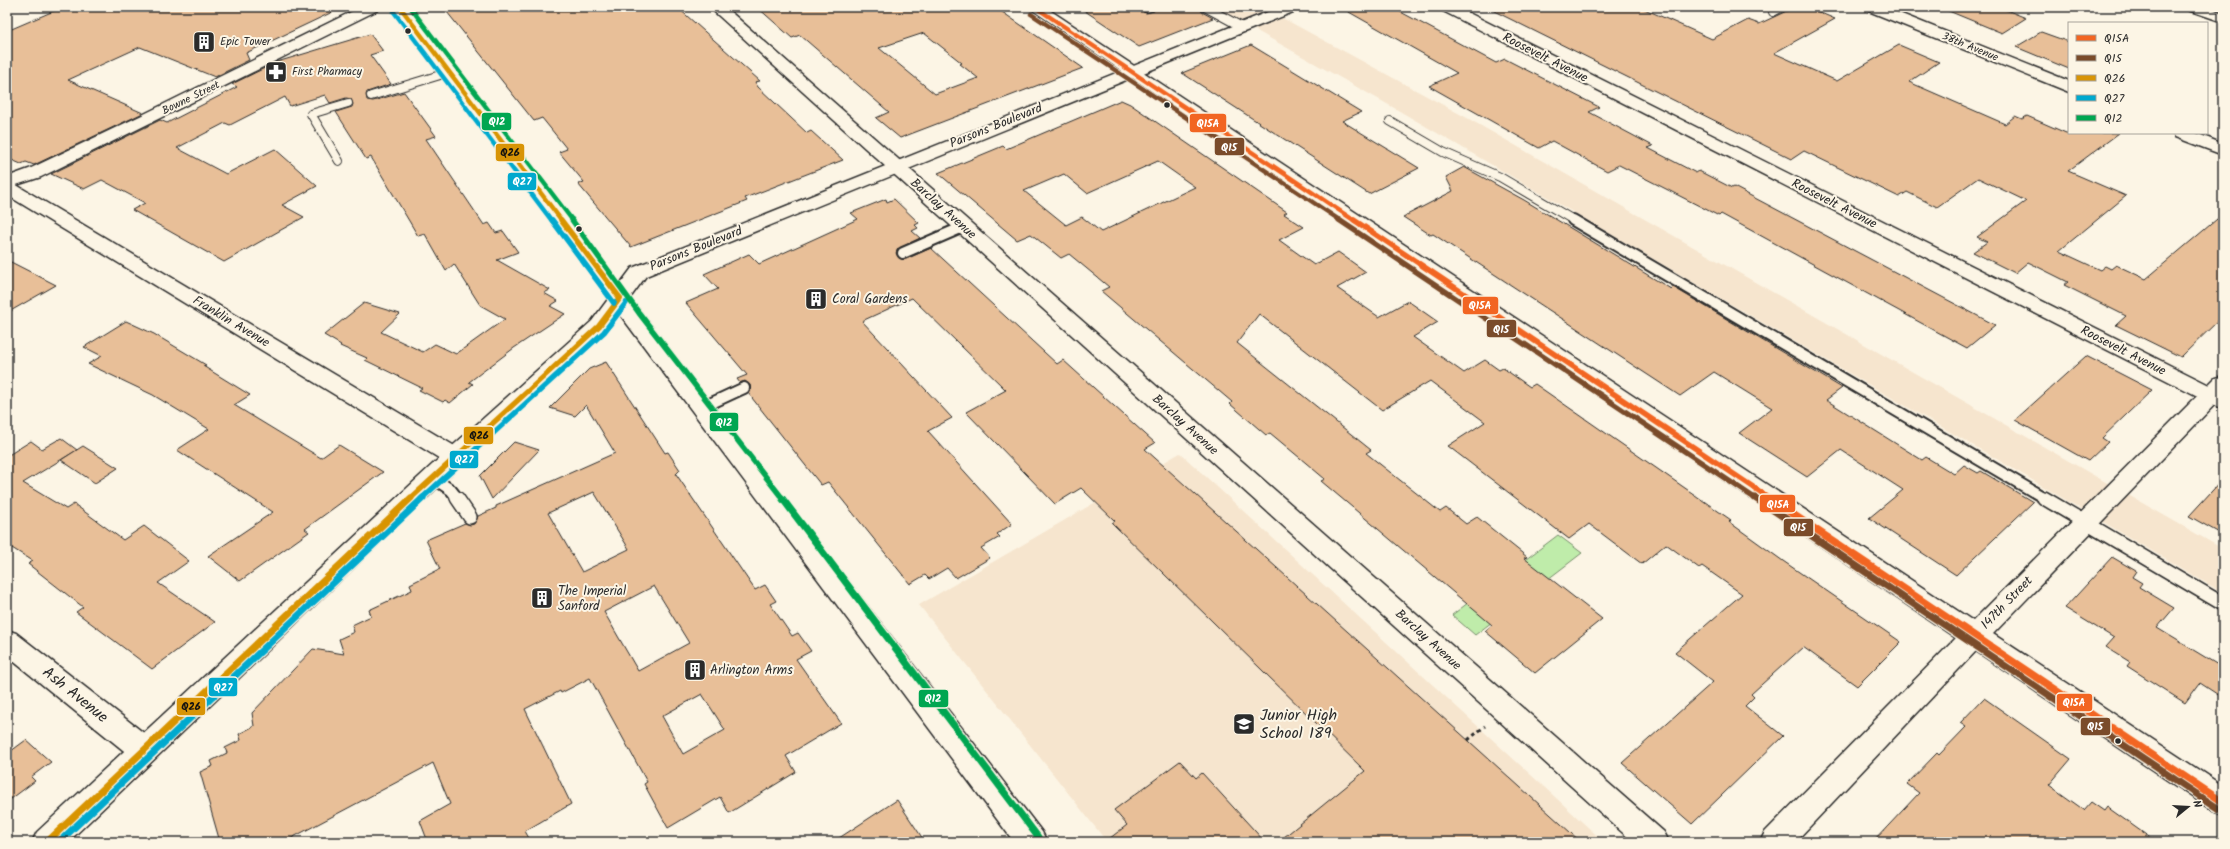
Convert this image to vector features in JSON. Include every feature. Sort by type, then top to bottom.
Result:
[{"type":"street","name":"Bowne Street","points":[[7,183],[36,173],[373,7]]},
{"type":"street","points":[[400,7],[1032,842]]},
{"type":"street","name":"Barclay Avenue","points":[[716,7],[1654,842]]},
{"type":"street","points":[[1035,7],[2223,802]]},
{"type":"street","name":"Roosevelt Avenue","points":[[1446,7],[2219,393]]},
{"type":"street","name":"38th Avenue","points":[[1871,7],[2068,87]]},
{"type":"street","points":[[2193,7],[2223,18]]},
{"type":"street","name":"Parsons Boulevard","points":[[47,842],[455,457],[599,326],[639,272],[1290,8]]},
{"type":"street","points":[[2183,134],[2223,150]]},
{"type":"street","name":"Franklin Avenue","points":[[7,187],[455,457]]},
{"type":"street","name":"147th Street","points":[[1775,842],[2126,480],[2219,393]]},
{"type":"street","name":"Ash Avenue","points":[[7,641],[144,750]]},
{"type":"lane","points":[[1205,7],[1242,27]]},
{"type":"lane","points":[[1773,12],[1782,7]]},
{"type":"lane","points":[[371,96],[450,72]]},
{"type":"lane","points":[[339,161],[311,114],[348,103]]},
{"type":"lane","points":[[1390,121],[1443,152],[1500,177],[2086,521],[2223,604]]},
{"type":"lane","points":[[903,253],[963,227]]},
{"type":"lane","points":[[703,407],[744,388]]},
{"type":"lane","points":[[433,478],[451,490],[470,517]]},
{"type":"path","points":[[1468,740],[1486,724]]},
{"type":"shaded area","points":[[1214,7],[1262,7],[1469,119],[2223,549],[2223,593],[2005,464],[1396,109]]},
{"type":"shaded area","name":"Junior High School 189","points":[[1180,453],[1604,842],[1107,842],[919,605]]},
{"type":"green space","points":[[1558,535],[1582,553],[1475,635],[1452,615]]},
{"type":"building","points":[[63,7],[343,7],[246,53],[249,60],[215,77],[140,47],[68,80],[143,113],[34,165],[26,162],[21,164],[7,158],[7,31]]},
{"type":"building","points":[[443,7],[677,7],[760,81],[755,82],[758,87],[807,133],[811,131],[843,160],[745,198],[747,201],[631,247],[578,184],[584,182],[559,152],[567,149],[542,118],[534,121]]},
{"type":"building","points":[[757,7],[995,7],[1083,68],[900,138],[876,118],[889,112],[800,35],[792,38]],"holes":[[[924,33],[962,63],[960,64],[978,78],[935,94],[879,48]]]},
{"type":"building","points":[[1079,7],[1142,7],[1143,12],[1146,13],[1154,11],[1155,7],[1200,7],[1202,12],[1213,18],[1139,47]]},
{"type":"building","points":[[1340,7],[1387,7],[1395,11],[1397,10],[1496,63],[1505,59],[1599,107],[1589,112],[1653,146],[1648,148],[1696,173],[1699,171],[1732,188],[1734,187],[1995,325],[1967,348],[1721,214],[1719,216],[1619,165],[1607,171],[1552,141],[1539,148],[1429,86],[1457,73]]},
{"type":"building","points":[[1486,7],[1640,7],[1712,39],[1748,20],[1759,24],[1795,7],[1807,7],[1835,19],[1774,53],[1837,81],[1899,45],[1939,62],[1909,82],[2005,124],[2015,116],[2022,119],[2027,116],[2068,134],[2118,134],[2068,171],[2126,196],[2059,251],[2100,270],[2105,266],[2111,269],[2116,265],[2146,279],[2223,214],[2223,316],[2181,357],[2116,325],[2126,316],[2064,285],[2068,282],[2028,262],[2015,273],[1973,252],[1987,242],[1977,237],[2026,201],[1978,178],[1937,207],[1907,192],[1899,197],[1804,151],[1792,159]]},
{"type":"building","points":[[1939,7],[1999,7],[2026,18],[2002,33]]},
{"type":"building","points":[[2041,32],[2068,42],[2068,69],[2016,47]]},
{"type":"building","points":[[370,34],[383,51],[370,55],[391,84],[367,92],[367,100],[373,101],[404,92],[436,136],[426,139],[484,225],[489,223],[496,233],[503,231],[518,252],[497,260],[550,290],[544,293],[558,301],[550,306],[565,314],[514,348],[469,382],[473,384],[450,403],[445,400],[443,402],[419,390],[422,388],[365,360],[367,358],[340,346],[341,345],[324,335],[364,303],[400,314],[381,332],[423,352],[435,344],[456,354],[505,319],[480,305],[454,264],[446,271],[425,234],[418,236],[371,157],[366,159],[336,112],[352,107],[353,104],[351,99],[346,98],[330,103],[325,95],[290,106],[285,97],[230,125],[225,123],[177,148],[226,174],[275,149],[317,186],[282,205],[304,217],[224,262],[132,210],[145,203],[102,180],[84,189],[51,174],[160,120],[167,123],[237,87],[232,84],[277,62]]},
{"type":"building","points":[[1251,45],[1361,112],[1342,121],[1419,168],[1369,194],[1182,73]]},
{"type":"building","points":[[1121,100],[1130,104],[1287,212],[1284,214],[1304,227],[1279,240],[1314,265],[1338,252],[1366,272],[1337,288],[1379,317],[1408,301],[1438,322],[1413,337],[1464,373],[1485,360],[1499,370],[1503,368],[1530,387],[1535,384],[1731,520],[1729,522],[1783,561],[1901,642],[1857,686],[1803,647],[1751,694],[1754,697],[1745,706],[1783,736],[1692,824],[1622,763],[1713,682],[1675,652],[1742,594],[1702,566],[1699,568],[1666,544],[1642,564],[1589,524],[1569,539],[1448,446],[1485,422],[1430,381],[1382,410],[1259,314],[1237,343],[1371,450],[1366,453],[1440,512],[1446,508],[1466,524],[1477,517],[1527,557],[1524,558],[1602,619],[1535,673],[1485,631],[1492,625],[1321,481],[1325,479],[1270,433],[1266,435],[1230,404],[1232,402],[1101,291],[1109,287],[1069,254],[1061,258],[1031,234],[1017,240],[938,173],[1003,146],[1006,149]],"holes":[[[1158,161],[1195,187],[1101,232],[1082,217],[1066,225],[1024,191],[1064,174],[1087,193]]]},
{"type":"building","points":[[1464,167],[1524,200],[1671,289],[1673,287],[1842,388],[1826,400],[1922,460],[1926,457],[1954,474],[1964,465],[1978,473],[1981,471],[2033,502],[1956,575],[1869,518],[1903,490],[1841,450],[1807,477],[1739,433],[1772,408],[1714,372],[1680,396],[1433,234],[1431,235],[1403,217],[1453,191],[1446,177]]},
{"type":"building","points":[[886,199],[887,202],[894,199],[919,223],[915,225],[918,228],[912,231],[920,238],[898,249],[896,253],[899,258],[906,259],[931,248],[1057,364],[1063,360],[1155,443],[1145,449],[1581,842],[1278,842],[1365,771],[1112,523],[1115,521],[1081,488],[1055,504],[966,412],[1006,390],[912,298],[862,321],[952,418],[928,431],[1012,524],[997,534],[1000,537],[981,548],[990,558],[956,578],[947,568],[929,579],[925,575],[910,584],[828,482],[821,485],[748,393],[751,389],[750,385],[745,381],[740,383],[737,379],[747,375],[686,303],[718,289],[704,274],[749,254],[759,264],[858,219],[851,213]]},
{"type":"building","points":[[7,260],[56,285],[7,313]]},
{"type":"building","points":[[126,321],[154,334],[206,365],[203,366],[250,395],[234,405],[321,458],[339,445],[383,472],[305,529],[309,532],[240,581],[208,556],[273,512],[177,450],[209,429],[153,395],[88,364],[102,356],[84,347]]},
{"type":"building","points":[[2086,356],[2152,390],[2102,438],[2108,442],[2088,461],[2015,420]]},
{"type":"building","points":[[606,362],[665,453],[668,452],[680,470],[676,474],[755,590],[765,585],[776,601],[770,604],[792,636],[798,633],[811,651],[796,659],[841,723],[786,756],[796,772],[729,813],[720,797],[668,828],[644,784],[647,782],[590,678],[525,709],[571,804],[525,831],[531,842],[428,842],[420,821],[450,804],[433,763],[284,842],[220,842],[200,772],[213,766],[211,761],[227,753],[225,748],[241,740],[239,734],[254,726],[252,713],[313,649],[344,654],[339,639],[354,632],[352,625],[371,616],[369,610],[412,590],[410,584],[440,569],[426,540],[465,523],[470,525],[474,524],[478,516],[496,508],[496,506],[615,453],[586,405],[575,416],[550,408],[589,369]],"holes":[[[594,492],[629,549],[582,572],[548,513]],[[654,586],[689,643],[638,671],[604,612]],[[702,694],[725,730],[683,754],[662,716]]]},
{"type":"building","points":[[61,438],[77,450],[23,483],[66,509],[74,504],[123,540],[144,526],[189,561],[158,583],[215,622],[152,669],[76,612],[83,607],[28,564],[33,561],[7,545],[7,456],[31,441],[42,449]]},
{"type":"building","points":[[514,442],[539,450],[492,499],[480,476]]},
{"type":"building","points":[[83,446],[118,468],[95,483],[61,460]]},
{"type":"building","points":[[2223,479],[2223,535],[2189,516]]},
{"type":"building","points":[[2112,557],[2136,571],[2132,577],[2142,583],[2139,587],[2174,608],[2157,628],[2223,668],[2223,698],[2200,683],[2185,703],[2127,666],[2130,662],[2106,647],[2114,638],[2065,608]]},
{"type":"building","points":[[1984,698],[2071,759],[2049,785],[2084,810],[2091,802],[2104,811],[2107,807],[2156,842],[1873,842],[1919,793],[1907,784],[1937,753],[1939,755],[1966,727],[1960,723]]},
{"type":"building","points":[[26,740],[51,762],[31,777],[35,781],[7,802],[7,754]]},
{"type":"building","points":[[1180,761],[1196,778],[1202,773],[1265,842],[1105,842],[1127,825],[1114,810]]},
{"type":"building","points":[[897,800],[925,842],[833,842]]},
{"type":"transit line","name":"Q26","points":[[400,7],[620,298]]},
{"type":"transit line","name":"Q12","points":[[410,7],[611,272],[639,313],[709,402],[1038,837]]},
{"type":"transit line","name":"Q15A","points":[[1035,7],[2223,802]]},
{"type":"transit line","name":"Q27","points":[[394,12],[614,303]]},
{"type":"transit line","name":"Q15","points":[[1031,14],[2219,809]]},
{"type":"transit line","name":"Q26","points":[[47,842],[455,457],[599,326],[620,298]]},
{"type":"transit line","name":"Q27","points":[[59,842],[460,463],[604,332],[626,303]]},
{"type":"place","name":"Epic Tower","points":[[204,42]]},
{"type":"place","name":"First Pharmacy","points":[[276,72]]},
{"type":"place","name":"Coral Gardens","points":[[816,299]]},
{"type":"place","name":"The Imperial Sanford","points":[[542,598]]},
{"type":"place","name":"Arlington Arms","points":[[695,670]]},
{"type":"place","name":"Junior High School 189","points":[[1244,724]]}]
